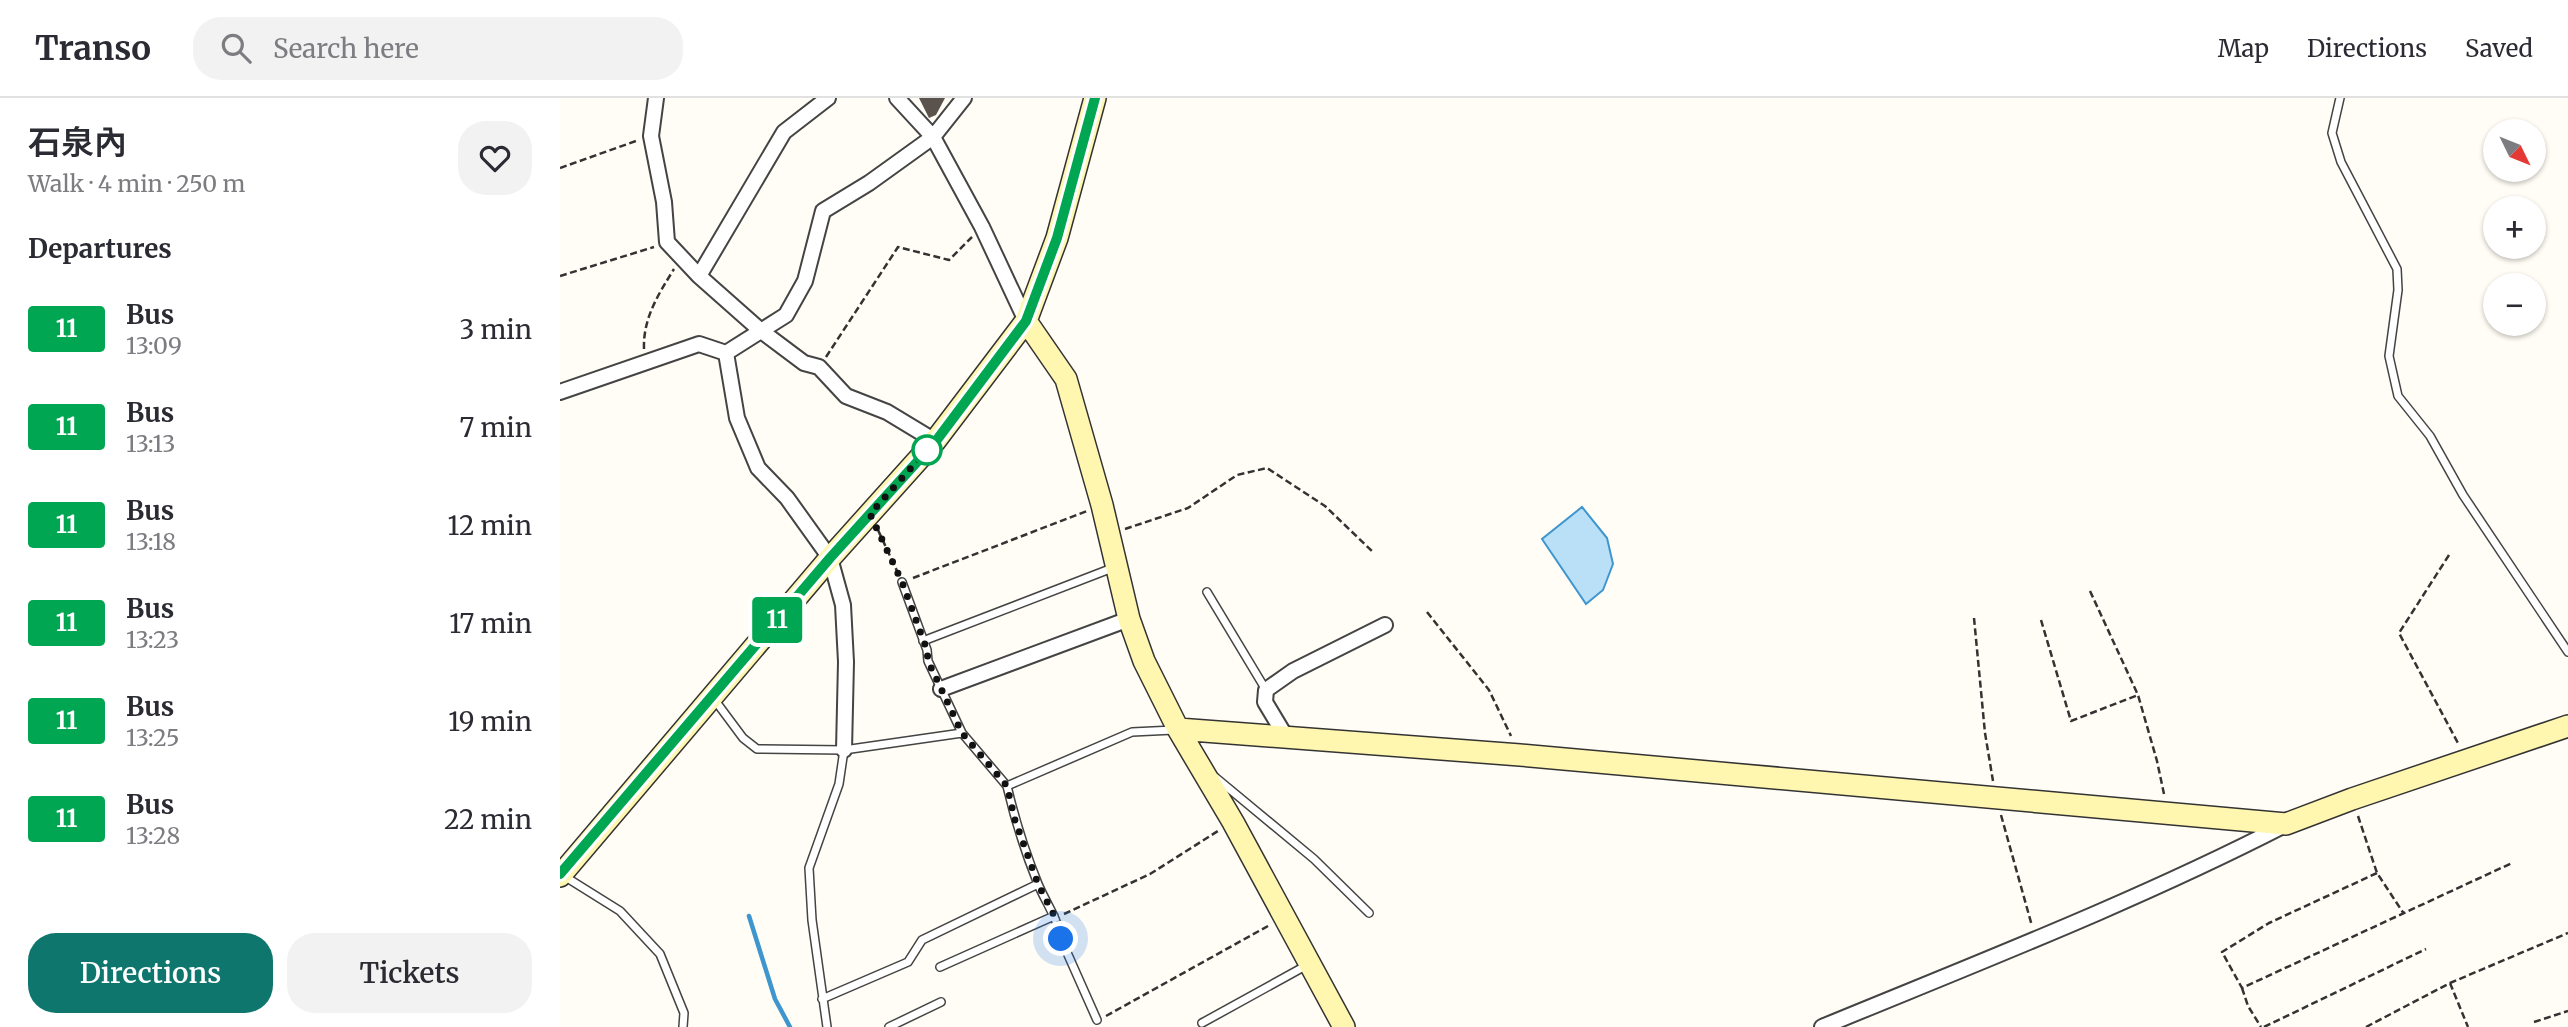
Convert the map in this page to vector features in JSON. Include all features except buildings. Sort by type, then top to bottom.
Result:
[{"type":"street","points":[[656,98],[651,136],[664,202],[667,242],[699,276],[760,330],[804,363],[819,367],[846,396],[887,412],[936,441]]},
{"type":"street","points":[[699,276],[784,132],[828,98]]},
{"type":"street","points":[[897,98],[933,137],[982,227],[1026,321],[1066,379],[1102,505],[1129,619],[1143,661],[1344,1027]]},
{"type":"street","points":[[726,353],[786,315],[805,281],[823,211],[869,183],[933,137],[964,98]]},
{"type":"street","points":[[560,875],[830,558],[936,441],[1026,321],[1057,238],[1095,98]]},
{"type":"street","points":[[560,391],[699,344],[726,353]]},
{"type":"street","points":[[726,353],[737,418],[758,468],[788,498],[830,558],[843,605],[846,662],[844,750]]},
{"type":"street","points":[[941,689],[1129,619]]},
{"type":"street","points":[[1286,737],[1265,702],[1266,690],[1293,671],[1385,625]]},
{"type":"street","points":[[1822,1027],[2036,940],[2240,848],[2286,824],[2568,726]]},
{"type":"street","points":[[1178,729],[1520,755],[2286,824]]},
{"type":"lane","points":[[2340,98],[2332,133],[2338,152],[2397,269],[2398,290],[2389,356],[2398,396],[2430,436],[2463,495],[2568,652]]},
{"type":"lane","points":[[923,641],[1116,566]]},
{"type":"lane","points":[[902,582],[928,661],[962,733],[1007,786],[1015,820],[1038,884],[1059,925],[1061,939],[1097,1020]]},
{"type":"lane","points":[[1207,593],[1266,690]]},
{"type":"lane","points":[[712,696],[743,738],[757,749],[844,750],[962,733]]},
{"type":"lane","points":[[1007,786],[1132,732],[1178,729]]},
{"type":"lane","points":[[827,1027],[809,869],[839,784],[844,750]]},
{"type":"lane","points":[[1198,763],[1314,859],[1369,913]]},
{"type":"lane","points":[[560,875],[620,911],[660,954],[684,1013],[683,1027]]},
{"type":"lane","points":[[822,999],[908,962],[922,940],[1038,884]]},
{"type":"lane","points":[[940,967],[1054,916]]},
{"type":"lane","points":[[1202,1023],[1309,963]]},
{"type":"lane","points":[[890,1027],[941,1002]]},
{"type":"path","points":[[560,167],[651,136]]},
{"type":"path","points":[[819,367],[898,247],[949,260],[982,227]]},
{"type":"path","points":[[560,276],[667,242]]},
{"type":"path","points":[[645,363],[643,330],[681,257]]},
{"type":"path","points":[[1109,534],[1188,509],[1237,475],[1266,468],[1325,506],[1374,553]]},
{"type":"path","points":[[870,514],[902,582],[1102,505]]},
{"type":"path","points":[[2449,555],[2399,632],[2467,760]]},
{"type":"path","points":[[2090,591],[2138,695],[2157,761],[2168,813]]},
{"type":"path","points":[[1427,612],[1489,690],[1520,755]]},
{"type":"path","points":[[2041,620],[2071,721],[2138,695]]},
{"type":"path","points":[[2352,799],[2377,873],[2404,914]]},
{"type":"path","points":[[1054,916],[1072,911],[1150,874],[1233,822]]},
{"type":"path","points":[[2242,988],[2512,863]]},
{"type":"path","points":[[2377,873],[2269,923],[2222,952],[2262,1027],[2426,949]]},
{"type":"path","points":[[1097,1020],[1284,917]]},
{"type":"path","points":[[2366,1027],[2450,983],[2568,933]]},
{"type":"path","points":[[2450,983],[2468,1027]]},
{"type":"path","points":[[2534,1022],[2568,1011]]},
{"type":"water","points":[[1582,507],[1607,538],[1613,564],[1603,590],[1586,604],[1542,539]]},
{"type":"waterway","points":[[749,916],[775,999],[790,1027]]},
{"type":"bus line","name":"11","points":[[560,874],[830,558],[936,441],[1026,321],[1057,238],[1095,98]]},
{"type":"route","points":[[927,450],[870,514],[902,582],[927,650],[928,661],[962,733],[1007,786],[1015,820],[1038,884],[1059,925],[1061,939]]}]
